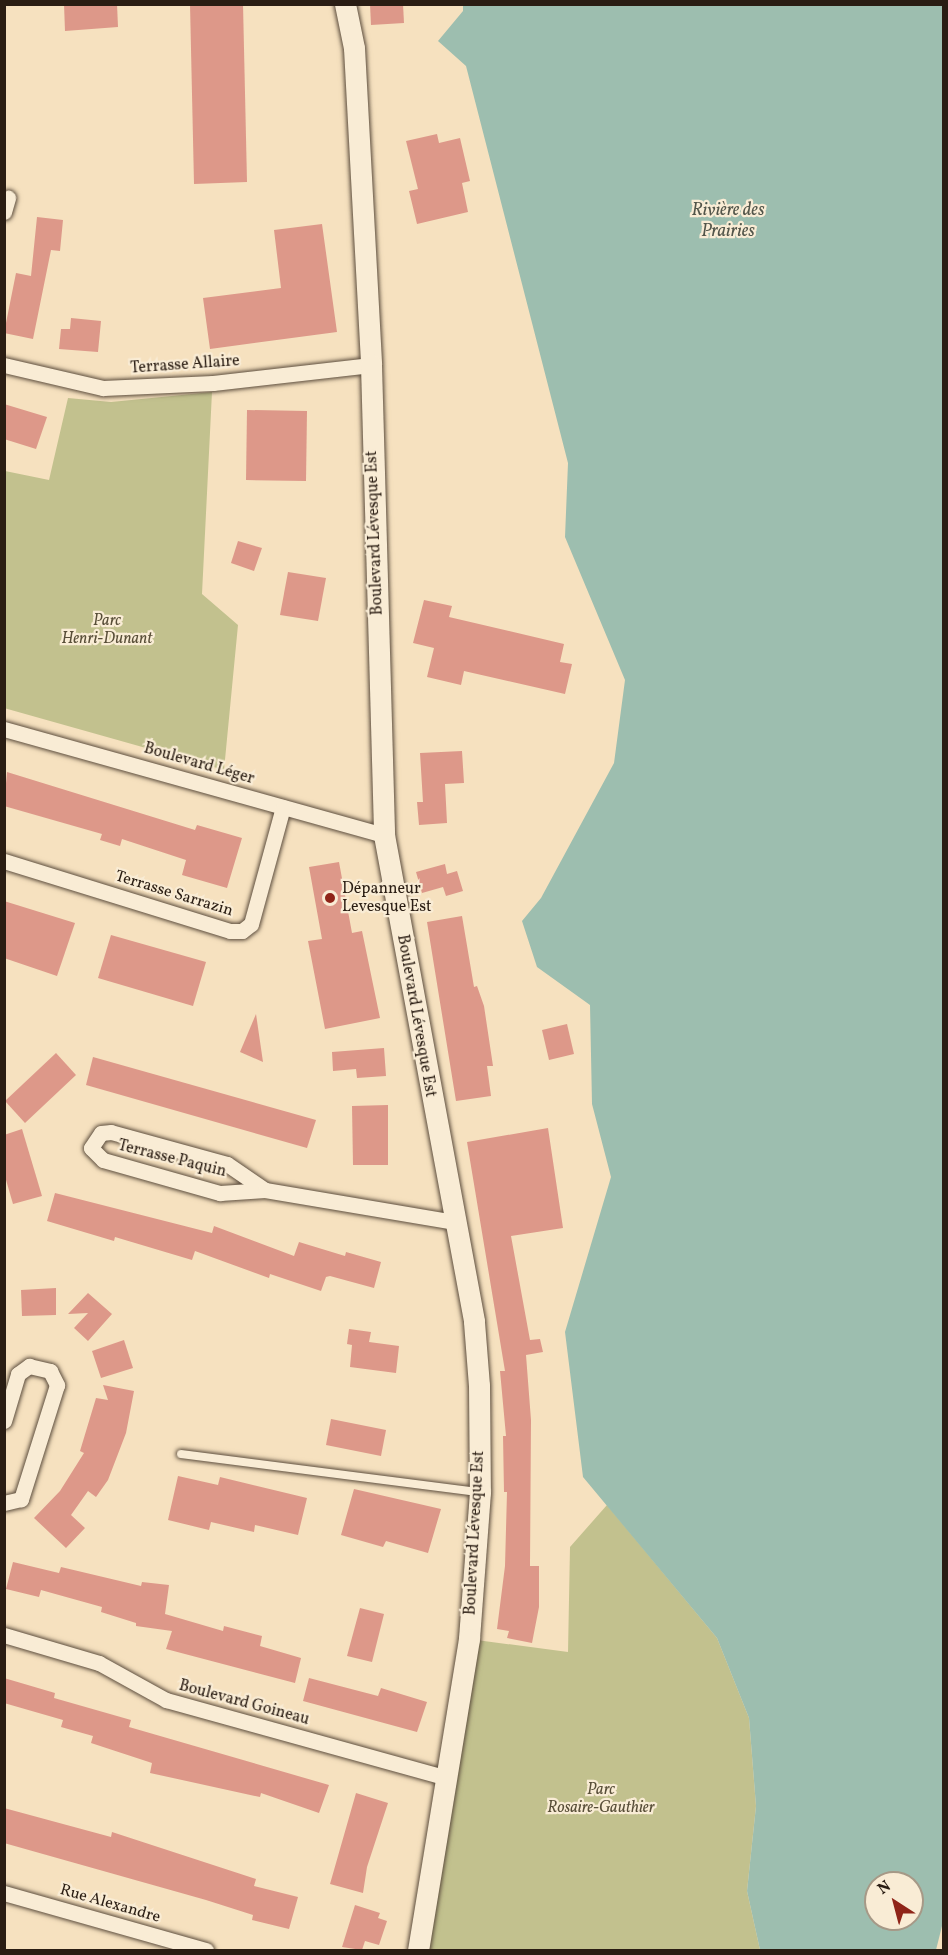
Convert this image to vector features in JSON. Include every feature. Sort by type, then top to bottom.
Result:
[{"type":"street","name":"Boulevard Lévesque Est","points":[[345,4],[354,48],[371,365],[384,835],[474,1322],[480,1492],[469,1639],[418,1950]]},
{"type":"street","name":"Terrasse Allaire","points":[[4,365],[103,388],[213,383],[371,365]]},
{"type":"street","name":"Boulevard Léger","points":[[4,729],[384,835]]},
{"type":"street","name":"Terrasse Sarrazin","points":[[4,861],[230,931],[242,931],[250,924],[283,807]]},
{"type":"street","name":"Terrasse Paquin","points":[[265,1190],[227,1164],[111,1132],[101,1133],[91,1148],[103,1160],[220,1193],[265,1190],[455,1222]]},
{"type":"street","points":[[4,1421],[18,1374],[29,1366],[50,1371],[57,1385],[21,1499],[4,1503]]},
{"type":"street","name":"Boulevard Goineau","points":[[4,1635],[99,1663],[166,1700],[447,1778]]},
{"type":"street","name":"Rue Alexandre","points":[[4,1893],[206,1950]]},
{"type":"lane","points":[[181,1454],[480,1492]]},
{"type":"green space","name":"Parc Henri-Dunant","points":[[212,392],[202,594],[238,625],[224,770],[4,708],[5,471],[49,480],[68,398],[111,402]]},
{"type":"green space","name":"Parc Rosaire-Gauthier","points":[[607,1505],[717,1638],[749,1718],[756,1806],[747,1891],[760,1950],[418,1950],[469,1639],[568,1652],[570,1547]]},
{"type":"water","name":"Rivière des Prairies","points":[[463,5],[943,5],[944,1918],[936,1950],[760,1950],[747,1891],[756,1806],[749,1718],[717,1638],[583,1477],[565,1332],[611,1177],[592,1104],[590,1005],[537,967],[522,921],[541,898],[614,763],[625,680],[565,537],[568,463],[466,66],[438,41],[463,11]]},
{"type":"building","points":[[64,4],[117,4],[118,27],[65,31]]},
{"type":"building","points":[[190,4],[243,4],[247,182],[194,184]]},
{"type":"building","points":[[370,4],[403,4],[404,23],[371,25]]},
{"type":"building","points":[[437,134],[439,143],[460,138],[470,181],[462,183],[468,212],[417,224],[409,191],[418,189],[406,141]]},
{"type":"building","points":[[37,217],[63,220],[60,251],[51,250],[33,339],[4,333],[16,273],[31,276]]},
{"type":"building","points":[[322,224],[337,332],[210,349],[203,298],[281,288],[274,230]]},
{"type":"building","points":[[71,318],[101,321],[98,352],[59,349],[61,329],[70,329]]},
{"type":"building","points":[[4,404],[47,417],[36,449],[4,439]]},
{"type":"building","points":[[247,410],[307,411],[306,481],[246,480]]},
{"type":"building","points":[[238,541],[262,548],[254,571],[231,563]]},
{"type":"building","points":[[288,572],[326,578],[318,621],[280,615]]},
{"type":"building","points":[[424,600],[452,606],[449,617],[564,644],[560,662],[572,664],[565,694],[464,671],[461,685],[427,677],[434,648],[413,643]]},
{"type":"building","points":[[462,751],[464,783],[445,784],[447,823],[419,825],[417,802],[423,802],[420,753]]},
{"type":"building","points":[[7,772],[195,830],[197,825],[242,838],[227,888],[182,875],[186,860],[122,839],[120,846],[100,840],[102,834],[4,806]]},
{"type":"building","points":[[339,862],[352,933],[362,931],[380,1018],[325,1029],[308,941],[322,939],[309,867]]},
{"type":"building","points":[[445,864],[447,874],[457,871],[463,891],[446,896],[443,887],[422,893],[416,872]]},
{"type":"building","points":[[4,901],[75,923],[57,976],[4,958]]},
{"type":"building","points":[[462,916],[474,987],[477,986],[484,1006],[493,1066],[487,1066],[491,1096],[456,1101],[427,922]]},
{"type":"building","points":[[111,935],[206,962],[193,1006],[98,978]]},
{"type":"building","points":[[256,1014],[263,1062],[240,1052]]},
{"type":"building","points":[[567,1024],[574,1054],[549,1060],[542,1030]]},
{"type":"building","points":[[384,1048],[386,1076],[357,1078],[356,1069],[333,1071],[332,1052]]},
{"type":"building","points":[[56,1053],[76,1075],[25,1123],[5,1101]]},
{"type":"building","points":[[93,1057],[316,1120],[307,1148],[86,1085]]},
{"type":"building","points":[[388,1105],[388,1165],[353,1165],[352,1106]]},
{"type":"building","points":[[548,1128],[563,1228],[511,1236],[530,1340],[540,1339],[543,1352],[526,1355],[531,1420],[530,1566],[539,1566],[539,1607],[532,1643],[507,1638],[509,1631],[497,1629],[505,1566],[507,1492],[504,1492],[503,1436],[506,1436],[500,1371],[505,1371],[467,1142]]},
{"type":"building","points":[[22,1129],[42,1196],[13,1204],[4,1173],[4,1135]]},
{"type":"building","points":[[55,1193],[212,1233],[214,1226],[294,1256],[299,1242],[345,1256],[346,1252],[381,1262],[374,1288],[330,1276],[326,1277],[321,1291],[270,1274],[269,1278],[195,1251],[192,1260],[115,1237],[114,1241],[47,1221]]},
{"type":"building","points":[[56,1288],[56,1315],[22,1316],[21,1290]]},
{"type":"building","points":[[88,1293],[112,1314],[88,1341],[74,1328],[88,1313],[68,1314]]},
{"type":"building","points":[[349,1329],[371,1332],[369,1342],[399,1346],[396,1373],[350,1367],[352,1345],[347,1344]]},
{"type":"building","points":[[124,1340],[133,1368],[101,1378],[92,1351]]},
{"type":"building","points":[[103,1385],[134,1391],[126,1433],[108,1480],[96,1497],[88,1491],[71,1515],[85,1528],[66,1548],[34,1518],[60,1491],[84,1453],[80,1451],[96,1398],[108,1400]]},
{"type":"building","points":[[331,1419],[386,1430],[381,1456],[326,1445]]},
{"type":"building","points":[[178,1476],[218,1485],[220,1477],[307,1498],[298,1535],[255,1525],[254,1532],[211,1522],[209,1530],[168,1520]]},
{"type":"building","points":[[354,1489],[441,1509],[428,1553],[386,1541],[383,1547],[341,1535]]},
{"type":"building","points":[[13,1562],[59,1573],[61,1567],[141,1586],[142,1582],[169,1585],[165,1614],[223,1631],[224,1626],[262,1636],[260,1646],[301,1658],[295,1683],[166,1649],[172,1631],[136,1626],[136,1623],[101,1612],[102,1607],[41,1590],[39,1597],[6,1589]]},
{"type":"building","points":[[360,1608],[384,1614],[372,1662],[347,1656]]},
{"type":"building","points":[[4,1678],[55,1693],[54,1698],[131,1720],[129,1727],[329,1785],[319,1813],[261,1793],[260,1797],[150,1773],[152,1763],[91,1743],[93,1736],[61,1727],[63,1720],[4,1703]]},
{"type":"building","points":[[309,1678],[378,1696],[381,1688],[427,1702],[417,1732],[303,1701]]},
{"type":"building","points":[[356,1793],[388,1803],[367,1867],[363,1893],[330,1884]]},
{"type":"building","points":[[4,1808],[111,1837],[112,1832],[256,1879],[254,1886],[298,1897],[289,1929],[252,1920],[253,1915],[206,1900],[4,1843]]},
{"type":"building","points":[[355,1905],[380,1913],[378,1918],[387,1921],[379,1945],[365,1941],[362,1950],[342,1947]]},
{"type":"place","name":"Dépanneur Levesque Est","points":[[330,898]]}]
